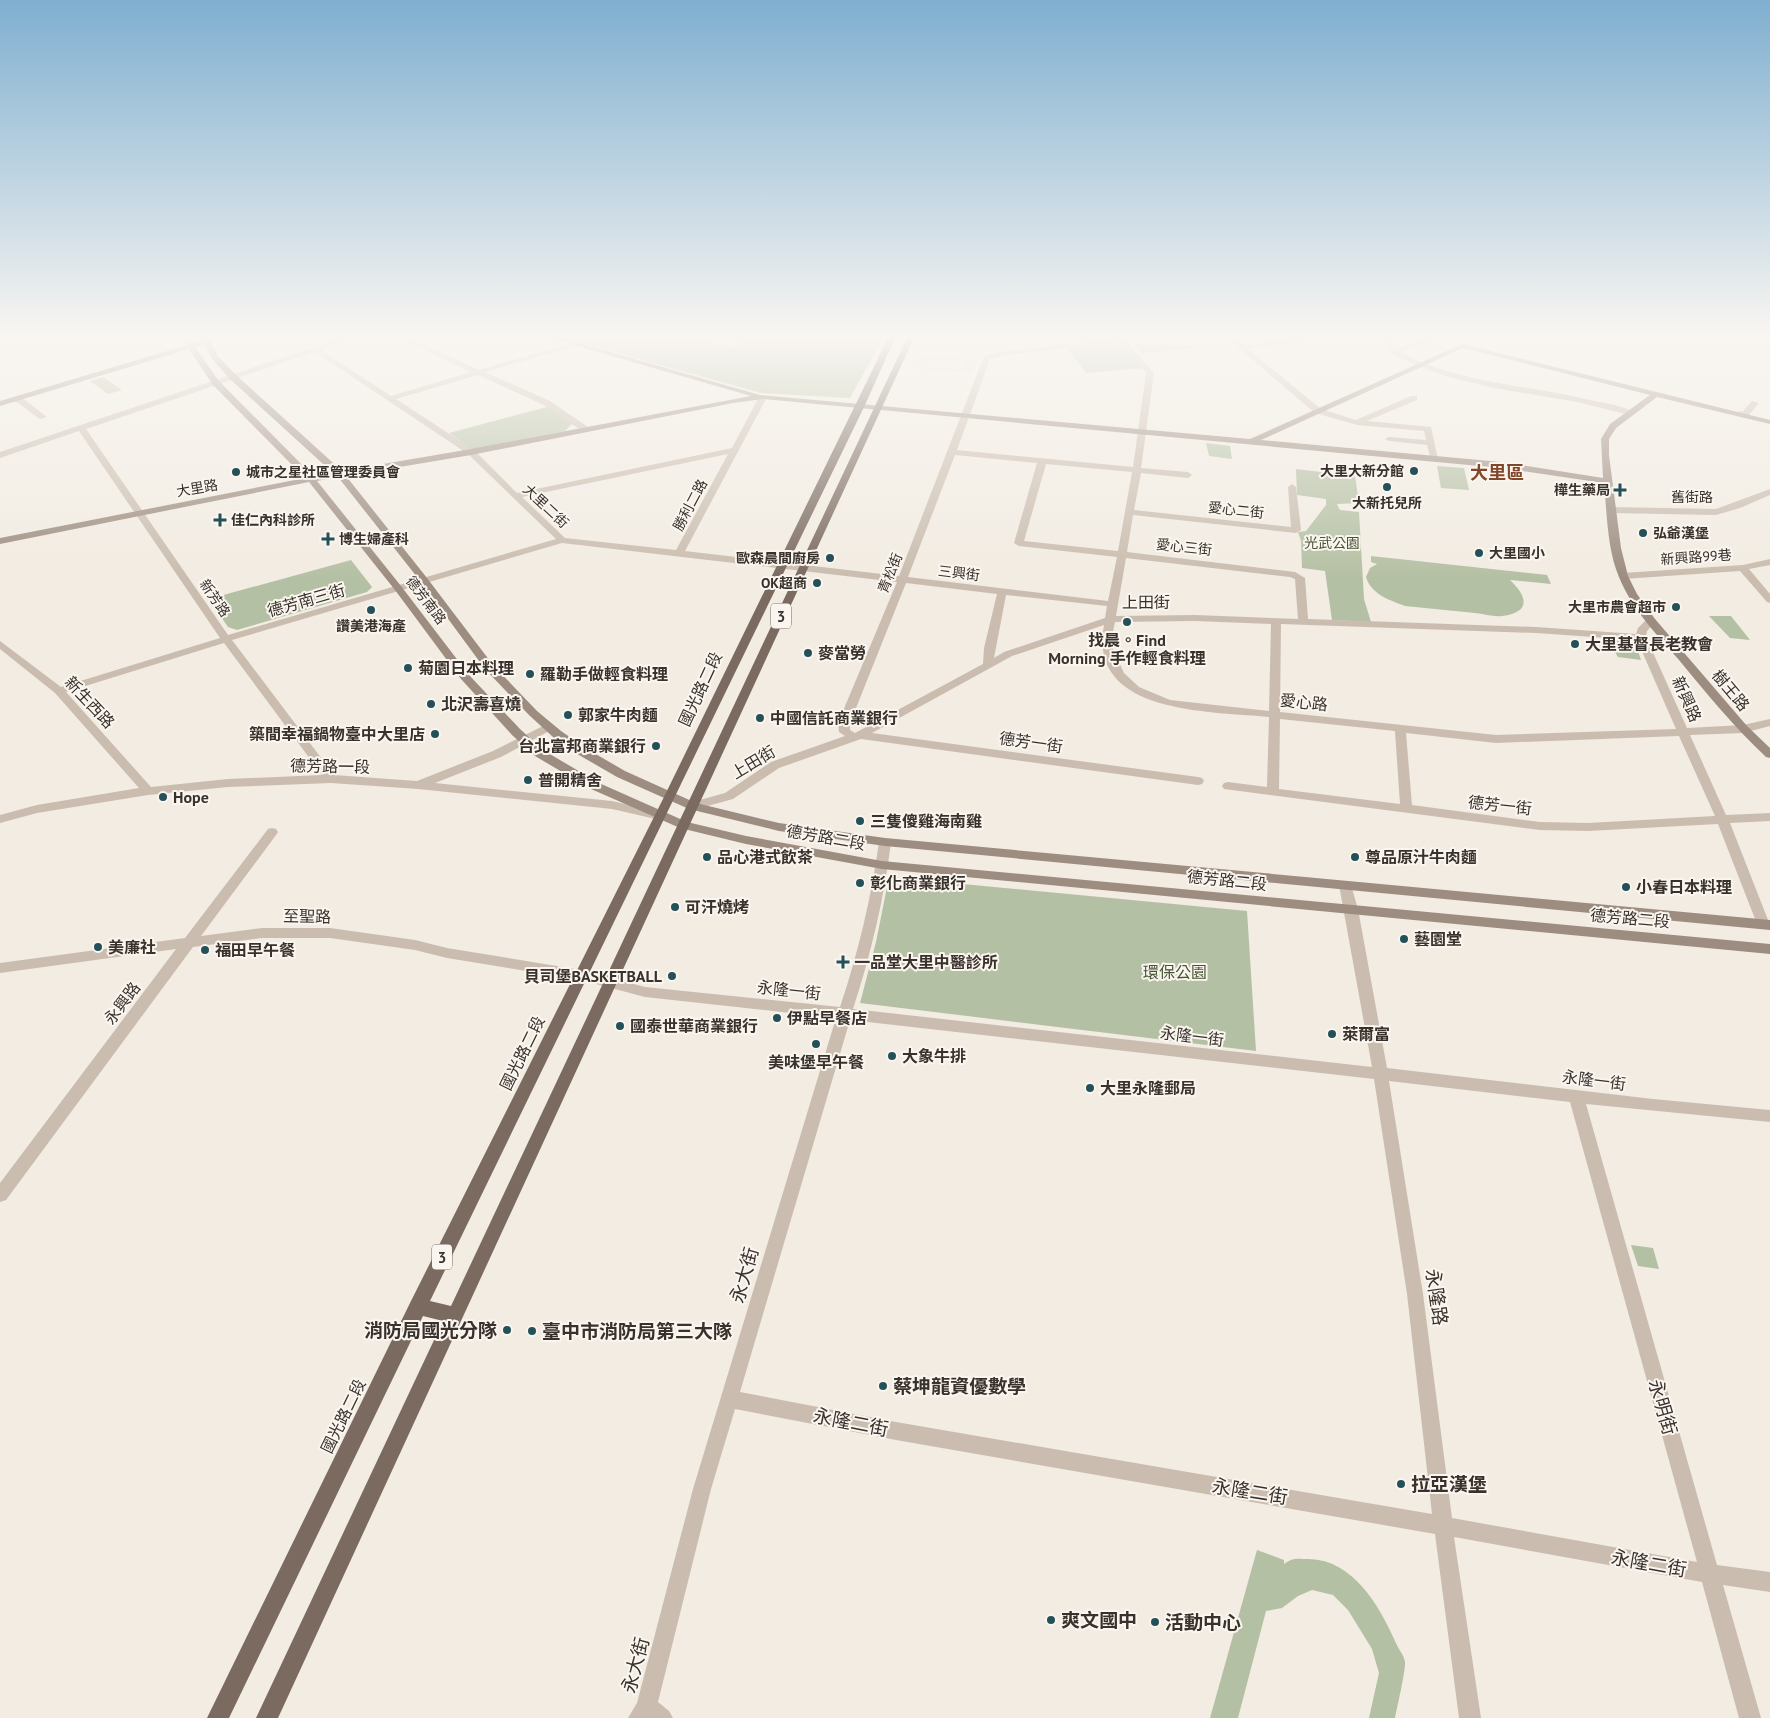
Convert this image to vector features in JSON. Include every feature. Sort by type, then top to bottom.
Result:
[{"type":"main road","name":"國光路二段","points":[[218,1718],[854,418]]},
{"type":"main road","name":"3","points":[[267,1718],[873,418]]},
{"type":"main road","points":[[418,1307],[455,1315]]},
{"type":"street","points":[[0,455],[111,418]]},
{"type":"street","name":"德芳南路","points":[[251,418],[313,480],[465,677],[523,740],[539,753],[594,786],[684,825]]},
{"type":"street","name":"德芳南路","points":[[278,418],[340,474],[424,580],[489,668],[533,713],[584,752],[621,774],[693,806]]},
{"type":"street","name":"大里二街","points":[[422,418],[471,452],[562,540],[803,568]]},
{"type":"street","points":[[569,418],[585,429]]},
{"type":"street","name":"大里路","points":[[0,541],[140,512],[645,418]]},
{"type":"street","name":"勝利二路","points":[[679,554],[751,418]]},
{"type":"street","name":"青松街","points":[[857,736],[845,732],[844,723],[965,418]]},
{"type":"street","name":"大里路","points":[[1001,418],[1501,465],[1608,482]]},
{"type":"street","name":"愛心路","points":[[1143,418],[1137,470],[1106,641],[1109,656],[1117,673],[1127,685],[1152,698],[1169,703],[1275,720],[1400,729],[1496,740],[1744,729],[1770,722]]},
{"type":"street","points":[[1251,442],[1302,418]]},
{"type":"street","points":[[1341,418],[1357,423],[1428,429],[1434,459]]},
{"type":"street","points":[[1357,423],[1368,418]]},
{"type":"street","points":[[1623,418],[1610,428],[1606,436],[1604,452],[1610,510],[1623,576],[1632,594],[1651,622],[1642,630],[1641,637]]},
{"type":"street","points":[[1756,418],[1770,422]]},
{"type":"street","points":[[1387,425],[1391,455]]},
{"type":"street","name":"新芳路","points":[[82,428],[226,638],[285,715],[331,780]]},
{"type":"street","points":[[1389,439],[1431,443]]},
{"type":"street","points":[[515,496],[734,450]]},
{"type":"street","points":[[952,452],[1188,475]]},
{"type":"street","name":"愛心三街","points":[[1042,461],[1019,543],[1292,574],[1300,578],[1303,623]]},
{"type":"street","name":"愛心二街","points":[[1130,512],[1296,530],[1292,487]]},
{"type":"street","name":"舊街路","points":[[1610,510],[1716,512],[1737,506],[1770,492]]},
{"type":"street","name":"德芳南三街","points":[[59,691],[226,638],[562,540]]},
{"type":"street","name":"新興路99巷","points":[[1623,576],[1743,568],[1770,562]]},
{"type":"street","name":"三興街","points":[[803,568],[1112,604]]},
{"type":"street","points":[[1743,568],[1770,600]]},
{"type":"street","points":[[988,664],[988,648],[1002,592]]},
{"type":"street","name":"上田街","points":[[693,806],[729,796],[775,765],[857,736],[988,664],[1027,647],[1111,619],[1156,618],[1275,621],[1536,630],[1641,637]]},
{"type":"street","points":[[1273,792],[1277,627],[1275,621]]},
{"type":"street","name":"樹王路","points":[[1651,622],[1744,729],[1770,754]]},
{"type":"street","name":"新興路","points":[[1641,637],[1767,925]]},
{"type":"street","name":"新生西路","points":[[0,644],[59,691],[148,791]]},
{"type":"street","points":[[418,785],[497,754],[549,727]]},
{"type":"street","points":[[1400,729],[1406,808]]},
{"type":"street","name":"德芳一街","points":[[857,736],[1198,781]]},
{"type":"street","name":"德芳路一段","points":[[0,819],[37,809],[148,791],[228,783],[331,780],[418,785],[612,806],[660,816]]},
{"type":"street","name":"德芳一街","points":[[1228,786],[1540,826],[1588,827],[1770,817]]},
{"type":"street","name":"德芳路二段","points":[[693,806],[780,827],[886,842],[1767,925]]},
{"type":"street","name":"德芳路二段","points":[[684,825],[746,840],[882,865],[1770,948]]},
{"type":"street","name":"永興路","points":[[0,1196],[272,832]]},
{"type":"street","name":"永大街","points":[[649,1714],[702,1489],[843,1013],[863,957],[886,842]]},
{"type":"street","name":"永隆路","points":[[1345,885],[1381,1075],[1415,1294],[1470,1718]]},
{"type":"street","name":"至聖路","points":[[0,968],[262,933],[330,933],[416,945],[448,953],[581,975],[611,982]]},
{"type":"street","name":"永隆一街","points":[[611,982],[645,992],[1653,1105],[1770,1116]]},
{"type":"street","name":"永明街","points":[[1576,1095],[1750,1718]]},
{"type":"street","name":"永隆二街","points":[[730,1399],[896,1431],[1711,1574],[1770,1582]]},
{"type":"green space","points":[[505,418],[565,418],[573,423],[565,431],[473,450],[449,433]]},
{"type":"green space","points":[[1206,443],[1230,446],[1232,459],[1209,456]]},
{"type":"green space","points":[[1437,466],[1464,468],[1469,490],[1441,488]]},
{"type":"green space","name":"光武公園","points":[[1296,469],[1355,476],[1359,503],[1337,504],[1340,510],[1359,512],[1364,599],[1371,622],[1332,620],[1325,571],[1302,568],[1301,541],[1298,532],[1306,531],[1326,505],[1326,499],[1297,495]]},
{"type":"green space","points":[[1371,556],[1547,575],[1551,584],[1510,580],[1520,591],[1524,602],[1519,611],[1502,616],[1405,606],[1381,596],[1368,583],[1366,577],[1370,568],[1377,564],[1371,562]]},
{"type":"green space","points":[[351,560],[372,587],[367,592],[237,630],[228,627],[209,599]]},
{"type":"green space","points":[[1709,616],[1731,616],[1750,640],[1730,638]]},
{"type":"green space","points":[[1606,638],[1635,642],[1641,660],[1618,657]]},
{"type":"green space","name":"環保公園","points":[[889,877],[1247,911],[1256,1051],[860,1003],[876,942]]},
{"type":"green space","points":[[1631,1245],[1653,1248],[1659,1269],[1638,1266]]},
{"type":"green space","points":[[1257,1550],[1284,1560],[1284,1564],[1295,1559],[1325,1561],[1339,1567],[1351,1576],[1372,1599],[1405,1662],[1395,1718],[1369,1718],[1379,1673],[1372,1649],[1348,1610],[1333,1595],[1312,1590],[1298,1596],[1282,1608],[1266,1611],[1238,1718],[1210,1718]]},
{"type":"place","name":"大里大新分館","points":[[1414,471]]},
{"type":"place","name":"城市之星社區管理委員會","points":[[236,472]]},
{"type":"place","name":"大新托兒所","points":[[1387,487]]},
{"type":"place","name":"樺生藥局","points":[[1620,490]]},
{"type":"place","name":"佳仁內科診所","points":[[220,520]]},
{"type":"place","name":"弘爺漢堡","points":[[1643,533]]},
{"type":"place","name":"博生婦產科","points":[[328,539]]},
{"type":"place","name":"大里國小","points":[[1479,553]]},
{"type":"place","name":"歐森晨間廚房","points":[[830,558]]},
{"type":"place","name":"OK超商","points":[[817,583]]},
{"type":"place","name":"大里市農會超市","points":[[1676,607]]},
{"type":"place","name":"讚美港海產","points":[[371,610]]},
{"type":"place","name":"找晨。Find Morning 手作輕食料理","points":[[1127,622]]},
{"type":"place","name":"大里基督長老教會","points":[[1575,644]]},
{"type":"place","name":"麥當勞","points":[[808,653]]},
{"type":"place","name":"菊園日本料理","points":[[408,668]]},
{"type":"place","name":"羅勒手做輕食料理","points":[[530,674]]},
{"type":"place","name":"北沢壽喜燒","points":[[431,704]]},
{"type":"place","name":"郭家牛肉麵","points":[[568,715]]},
{"type":"place","name":"中國信託商業銀行","points":[[760,718]]},
{"type":"place","name":"築間幸福鍋物臺中大里店","points":[[435,734]]},
{"type":"place","name":"台北富邦商業銀行","points":[[656,746]]},
{"type":"place","name":"普開精舍","points":[[528,780]]},
{"type":"place","name":"Hope","points":[[163,797]]},
{"type":"place","name":"三隻傻雞海南雞","points":[[860,821]]},
{"type":"place","name":"品心港式飲茶","points":[[707,857]]},
{"type":"place","name":"尊品原汁牛肉麵","points":[[1355,857]]},
{"type":"place","name":"彰化商業銀行","points":[[860,883]]},
{"type":"place","name":"小春日本料理","points":[[1626,887]]},
{"type":"place","name":"可汗燒烤","points":[[675,907]]},
{"type":"place","name":"藝園堂","points":[[1404,939]]},
{"type":"place","name":"美廉社","points":[[98,947]]},
{"type":"place","name":"福田早午餐","points":[[205,950]]},
{"type":"place","name":"一品堂大里中醫診所","points":[[843,962]]},
{"type":"place","name":"貝司堡BASKETBALL","points":[[672,976]]},
{"type":"place","name":"伊點早餐店","points":[[777,1018]]},
{"type":"place","name":"國泰世華商業銀行","points":[[620,1026]]},
{"type":"place","name":"萊爾富","points":[[1332,1034]]},
{"type":"place","name":"美味堡早午餐","points":[[816,1044]]},
{"type":"place","name":"大象牛排","points":[[892,1056]]},
{"type":"place","name":"大里永隆郵局","points":[[1090,1088]]},
{"type":"place","name":"消防局國光分隊","points":[[507,1330]]},
{"type":"place","name":"臺中市消防局第三大隊","points":[[532,1331]]},
{"type":"place","name":"蔡坤龍資優數學","points":[[883,1386]]},
{"type":"place","name":"拉亞漢堡","points":[[1401,1484]]},
{"type":"place","name":"爽文國中","points":[[1051,1620]]},
{"type":"place","name":"活動中心","points":[[1155,1622]]},
{"type":"district","name":"大里區","points":[[1497,472]]}]
